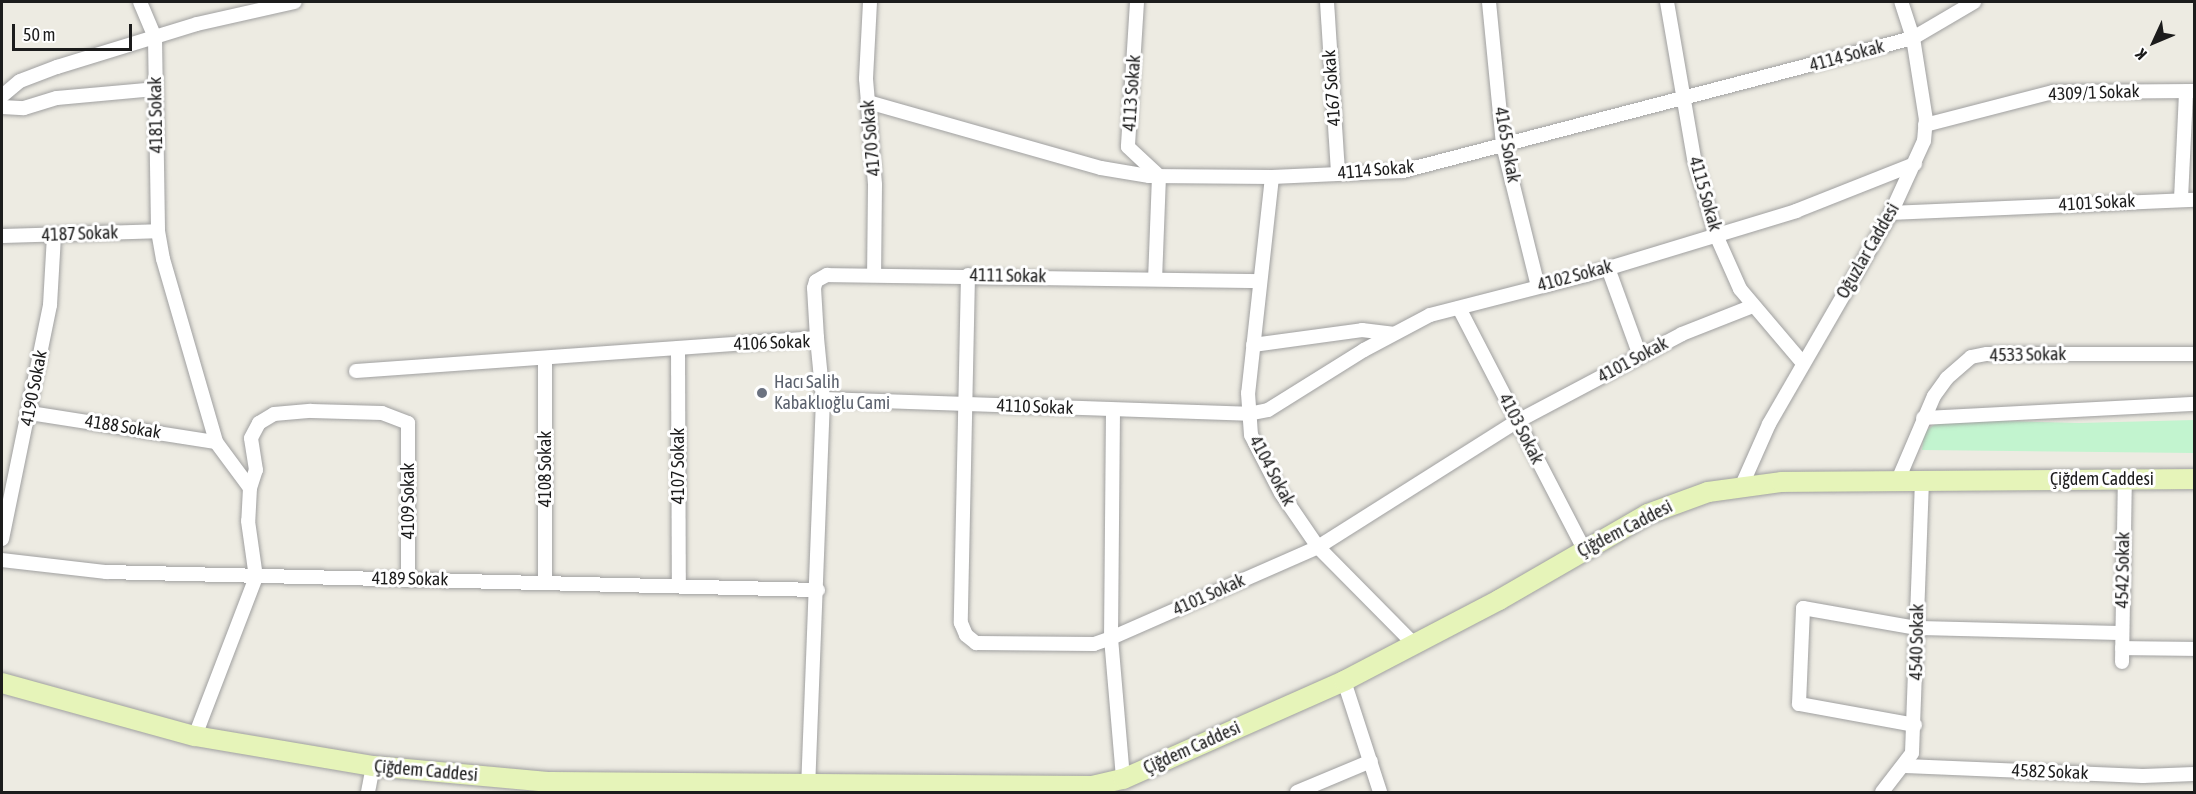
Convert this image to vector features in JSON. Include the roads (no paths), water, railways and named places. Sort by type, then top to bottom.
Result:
[{"type":"street","name":"4181 Sokak","points":[[140,2],[155,38],[158,231],[216,442]]},
{"type":"street","points":[[2,96],[20,81],[197,24],[295,2]]},
{"type":"street","name":"4170 Sokak","points":[[870,2],[868,102],[875,185],[874,274]]},
{"type":"street","name":"4113 Sokak","points":[[1137,2],[1128,147],[1160,176]]},
{"type":"street","name":"4167 Sokak","points":[[1326,2],[1338,174]]},
{"type":"street","name":"4165 Sokak","points":[[1489,2],[1503,145],[1538,286]]},
{"type":"street","name":"4115 Sokak","points":[[1667,2],[1682,100],[1716,235],[1740,289],[1802,362]]},
{"type":"street","name":"Oğuzlar Caddesi","points":[[1742,485],[1802,362],[1891,213],[1916,164],[1925,125],[1912,38],[1901,2]]},
{"type":"street","name":"4114 Sokak","points":[[868,102],[1101,168],[1160,176],[1272,177],[1403,171],[1682,100],[1912,38],[1968,3]]},
{"type":"street","points":[[2,107],[24,108],[57,98],[155,89]]},
{"type":"street","points":[[2188,199],[2190,91]]},
{"type":"street","name":"4309/1 Sokak","points":[[1925,125],[2053,92],[2190,91]]},
{"type":"street","name":"4102 Sokak","points":[[1248,414],[1268,410],[1394,334],[1430,315],[1608,268],[1796,211],[1916,164]]},
{"type":"street","points":[[1155,279],[1160,176]]},
{"type":"street","name":"4104 Sokak","points":[[1272,177],[1253,345],[1248,414],[1251,435],[1264,463],[1318,547],[1416,646]]},
{"type":"street","name":"4101 Sokak","points":[[1891,213],[2188,199]]},
{"type":"street","name":"4187 Sokak","points":[[2,236],[158,231]]},
{"type":"street","name":"4190 Sokak","points":[[2,539],[30,412],[50,305],[54,235]]},
{"type":"street","points":[[1608,268],[1640,356]]},
{"type":"street","name":"4111 Sokak","points":[[817,338],[816,281],[827,275],[968,275],[1260,281]]},
{"type":"street","name":"4101 Sokak","points":[[968,275],[968,404],[961,623],[966,635],[976,644],[1094,644],[1111,638],[1318,547],[1516,422],[1682,334],[1753,306]]},
{"type":"street","name":"4103 Sokak","points":[[1459,308],[1516,422],[1584,549]]},
{"type":"street","points":[[1253,345],[1362,330],[1394,334]]},
{"type":"street","name":"4106 Sokak","points":[[356,371],[817,338],[823,399],[818,590],[808,789]]},
{"type":"street","name":"4107 Sokak","points":[[678,348],[679,584]]},
{"type":"street","name":"4533 Sokak","points":[[1898,480],[1923,418],[1947,378],[1971,357],[1987,354],[2194,354]]},
{"type":"street","name":"4108 Sokak","points":[[545,358],[545,581]]},
{"type":"street","name":"4110 Sokak","points":[[823,399],[1248,414]]},
{"type":"street","points":[[1923,418],[2194,404]]},
{"type":"street","points":[[1113,410],[1111,638],[1123,779]]},
{"type":"street","name":"4109 Sokak","points":[[250,488],[256,470],[251,438],[259,423],[274,414],[311,411],[382,413],[408,423],[408,579]]},
{"type":"street","name":"4188 Sokak","points":[[30,412],[216,442]]},
{"type":"street","points":[[195,736],[256,576],[248,521],[250,488],[216,442]]},
{"type":"street","name":"4542 Sokak","points":[[2122,662],[2125,478]]},
{"type":"street","name":"Çiğdem Caddesi","points":[[2,683],[195,736],[374,766],[550,782],[808,789],[1074,790],[1123,779],[1344,681],[1416,646],[1584,549],[1679,501],[1742,485],[1898,480],[2194,479]]},
{"type":"street","name":"4540 Sokak","points":[[1882,792],[1905,766],[1912,753],[1915,725],[1922,480]]},
{"type":"street","name":"4189 Sokak","points":[[2,560],[106,572],[679,584],[818,590]]},
{"type":"street","points":[[1915,725],[1799,704],[1803,608],[1917,628],[2122,633]]},
{"type":"street","points":[[2122,648],[2194,649]]},
{"type":"street","points":[[1344,681],[1381,792]]},
{"type":"street","points":[[1297,792],[1371,761]]},
{"type":"street","points":[[368,792],[374,766]]},
{"type":"street","name":"4582 Sokak","points":[[1905,766],[2143,776],[2194,774]]},
{"type":"place","name":"Hacı Salih Kabaklıoğlu Cami","points":[[762,393]]}]
